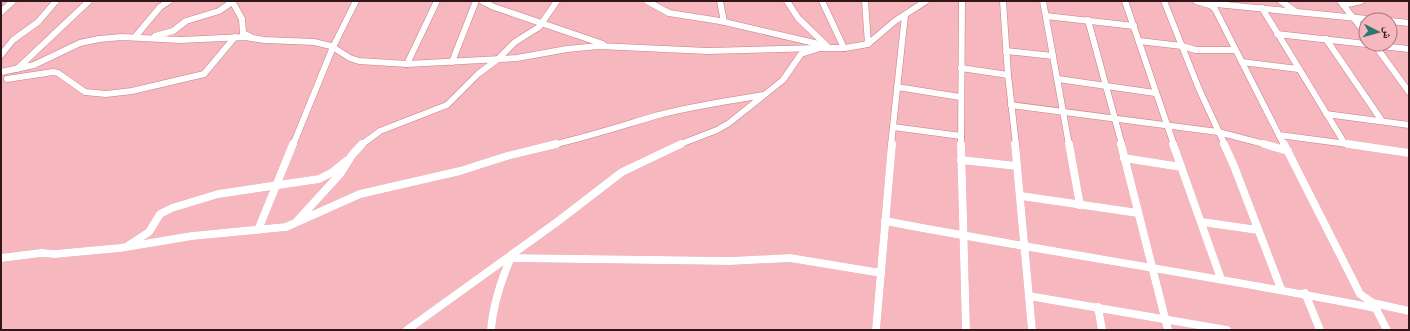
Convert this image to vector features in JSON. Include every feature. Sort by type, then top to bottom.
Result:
[{"type":"street","points":[[1,12],[13,1]]},
{"type":"street","points":[[1,55],[13,40],[38,22],[56,1]]},
{"type":"street","points":[[1,85],[89,1]]},
{"type":"street","points":[[135,37],[160,7],[169,1]]},
{"type":"street","points":[[152,38],[173,31],[186,21],[219,11],[232,1],[242,19],[243,33],[253,38]]},
{"type":"street","points":[[258,230],[333,47],[356,1]]},
{"type":"street","points":[[407,64],[437,1]]},
{"type":"street","points":[[452,62],[476,1]]},
{"type":"street","points":[[482,1],[494,7],[608,46]]},
{"type":"street","points":[[127,247],[149,232],[157,218],[164,211],[172,208],[218,194],[309,182],[326,177],[352,155],[365,141],[380,131],[447,105],[478,74],[498,59],[521,37],[539,27],[557,1]]},
{"type":"street","points":[[647,1],[669,13],[724,22],[826,47]]},
{"type":"street","points":[[720,1],[724,22]]},
{"type":"street","points":[[788,1],[798,18],[826,47]]},
{"type":"street","points":[[822,1],[844,48]]},
{"type":"street","points":[[865,1],[868,44]]},
{"type":"street","points":[[1,72],[16,70],[53,57],[80,43],[99,39],[135,37],[180,40],[235,37],[314,42],[333,47],[350,58],[359,61],[407,64],[528,57],[574,48],[608,46],[708,51],[826,47],[844,48],[868,44],[895,21],[926,1]]},
{"type":"street","points":[[962,1],[960,97],[961,160],[965,236],[966,330]]},
{"type":"street","points":[[1003,1],[1008,75],[1021,196],[1032,330]]},
{"type":"street","points":[[1044,1],[1080,205]]},
{"type":"street","points":[[1125,1],[1155,93],[1221,279]]},
{"type":"street","points":[[1164,1],[1218,132],[1234,166],[1281,289]]},
{"type":"street","points":[[1281,1],[1296,12]]},
{"type":"street","points":[[1341,3],[1361,1]]},
{"type":"street","points":[[1199,2],[1215,5],[1227,3],[1358,18]]},
{"type":"street","points":[[1341,3],[1358,24]]},
{"type":"street","points":[[1215,5],[1215,10],[1357,289],[1374,306],[1387,330]]},
{"type":"street","points":[[1262,8],[1345,144]]},
{"type":"street","points":[[876,330],[893,127],[905,15]]},
{"type":"street","points":[[1046,16],[1134,26]]},
{"type":"street","points":[[1088,20],[1107,87],[1168,330]]},
{"type":"street","points":[[1398,22],[1409,23]]},
{"type":"street","points":[[1277,34],[1358,43]]},
{"type":"street","points":[[7,79],[53,72],[58,73],[85,92],[106,94],[132,91],[204,74],[235,37]]},
{"type":"street","points":[[1326,39],[1382,121]]},
{"type":"street","points":[[1139,41],[1182,46],[1196,50],[1235,50]]},
{"type":"street","points":[[407,330],[557,222],[622,172],[662,152],[722,127],[787,77],[801,54],[826,47]]},
{"type":"street","points":[[1398,47],[1409,49]]},
{"type":"street","points":[[1006,51],[1053,56]]},
{"type":"street","points":[[1380,52],[1409,92]]},
{"type":"street","points":[[1242,62],[1298,68]]},
{"type":"street","points":[[961,68],[1008,75]]},
{"type":"street","points":[[1058,79],[1155,93]]},
{"type":"street","points":[[897,87],[960,97]]},
{"type":"street","points":[[1,258],[127,247],[192,236],[279,228],[294,224],[360,194],[460,171],[520,153],[612,130],[656,116],[726,101],[764,95]]},
{"type":"street","points":[[1011,105],[1166,124],[1218,132],[1288,151]]},
{"type":"street","points":[[1326,114],[1409,125]]},
{"type":"street","points":[[893,127],[961,136]]},
{"type":"street","points":[[1279,135],[1409,154]]},
{"type":"street","points":[[294,224],[340,174],[352,155]]},
{"type":"street","points":[[1124,158],[1181,167]]},
{"type":"street","points":[[961,160],[1018,166]]},
{"type":"street","points":[[1021,196],[1138,213]]},
{"type":"street","points":[[885,221],[1024,247],[1409,311]]},
{"type":"street","points":[[1202,222],[1258,230]]},
{"type":"street","points":[[511,255],[730,261],[790,258],[881,273]]},
{"type":"street","points":[[490,330],[492,313],[500,283],[511,255]]},
{"type":"street","points":[[1305,293],[1320,330]]},
{"type":"street","points":[[1029,296],[1227,330]]},
{"type":"street","points":[[1098,307],[1102,330]]}]
